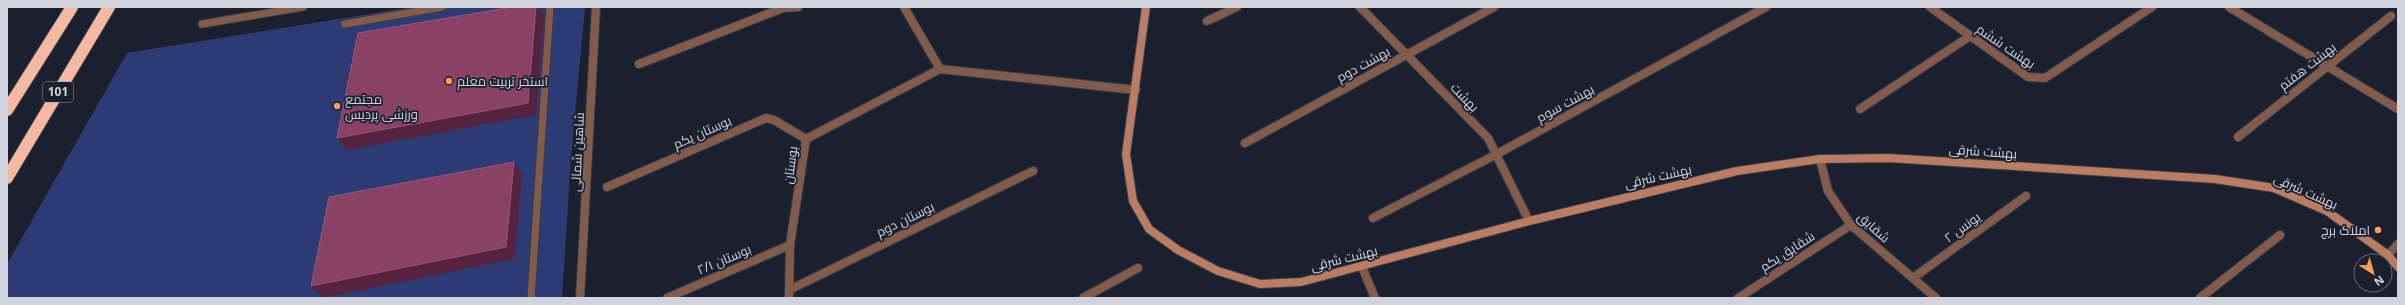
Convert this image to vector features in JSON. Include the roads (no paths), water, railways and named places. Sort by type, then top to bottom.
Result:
[{"type":"highway","name":"101","points":[[7,110],[72,7]]},
{"type":"highway","name":"101","points":[[7,178],[109,7]]},
{"type":"main road","name":"بهشت شرقی","points":[[1146,7],[1136,90],[1126,154],[1133,201],[1149,229],[1178,250],[1218,271],[1260,284],[1300,282],[1362,267],[1529,221],[1737,171],[1820,159],[1889,158],[1937,161],[2215,179],[2274,188],[2327,211],[2385,253]]},
{"type":"street","name":"شاهین شمالی","points":[[580,298],[596,7]]},
{"type":"street","points":[[639,64],[783,8],[798,7]]},
{"type":"street","points":[[904,7],[940,69],[1136,90]]},
{"type":"street","points":[[1207,21],[1237,7]]},
{"type":"street","name":"بهشت","points":[[1360,7],[1488,138],[1529,221]]},
{"type":"street","name":"بهشت دوم","points":[[1245,143],[1494,7]]},
{"type":"street","name":"بهشت سوم","points":[[1373,218],[1497,154],[1766,7]]},
{"type":"street","name":"بهشت ششم","points":[[1930,7],[2028,77],[2037,80],[2045,78],[2152,7]]},
{"type":"street","points":[[2229,7],[2398,109]]},
{"type":"street","name":"بهشت هفتم","points":[[2238,137],[2391,16]]},
{"type":"street","points":[[1860,109],[1970,36]]},
{"type":"street","name":"بوستان","points":[[789,294],[790,245],[806,139],[940,69]]},
{"type":"street","name":"بوستان یکم","points":[[607,187],[766,118],[774,120],[806,139]]},
{"type":"street","name":"شقایق","points":[[1820,159],[1828,191],[1851,225],[1936,298]]},
{"type":"street","name":"بوستان دوم","points":[[789,294],[1033,170]]},
{"type":"street","name":"یونس ۲","points":[[1913,278],[2026,196]]},
{"type":"street","name":"شقایق یکم","points":[[1738,298],[1851,225]]},
{"type":"street","points":[[2200,298],[2280,235]]},
{"type":"street","points":[[2390,253],[2398,244]]},
{"type":"street","name":"بوستان ۲/۱","points":[[667,298],[790,245]]},
{"type":"street","points":[[1362,267],[1375,298]]},
{"type":"street","points":[[1083,298],[1138,268]]},
{"type":"lane","points":[[202,24],[303,7]]},
{"type":"lane","points":[[344,24],[442,7]]},
{"type":"lane","points":[[531,298],[550,7]]},
{"type":"place","name":"استخر تربیت معلم","points":[[449,81]]},
{"type":"place","name":"مجتمع ورزشی پردیس","points":[[337,106]]},
{"type":"place","name":"املاک برج","points":[[2378,230]]}]
